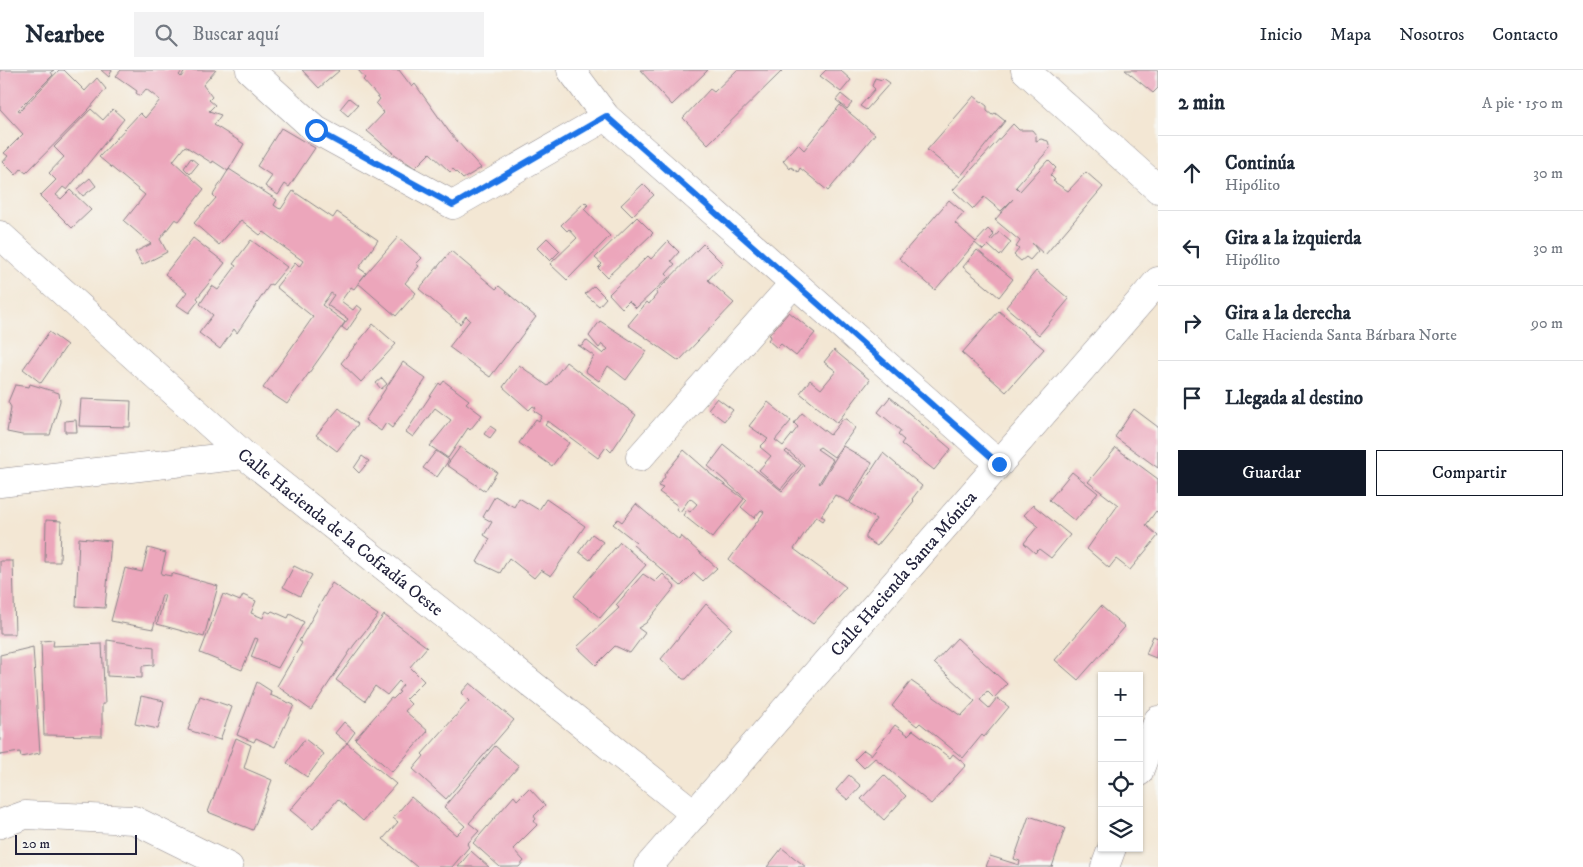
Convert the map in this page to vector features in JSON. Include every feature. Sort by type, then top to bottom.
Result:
[{"type":"street","points":[[250,70],[316,130],[453,205],[606,116]]},
{"type":"street","points":[[571,70],[606,116],[999,464]]},
{"type":"street","points":[[1025,70],[1158,189]]},
{"type":"street","name":"Calle Hacienda de la Cofradía Oeste","points":[[0,235],[244,455],[695,814]]},
{"type":"street","name":"Calle Hacienda Santa Mónica","points":[[648,867],[1158,282]]},
{"type":"street","points":[[640,457],[794,283]]},
{"type":"street","points":[[0,483],[244,455]]},
{"type":"street","points":[[1143,762],[1158,720]]},
{"type":"street","points":[[0,824],[25,815],[134,820],[229,867]]},
{"type":"street","points":[[1105,867],[1111,852]]},
{"type":"building","points":[[0,70],[54,70],[51,72],[53,75],[18,110],[20,111],[59,70],[64,70],[85,91],[97,78],[106,89],[26,173],[21,169],[16,175],[3,162],[8,156],[4,153],[23,134],[0,109]]},
{"type":"building","points":[[101,70],[112,70],[109,77]]},
{"type":"building","points":[[121,70],[183,70],[179,75],[181,77],[186,70],[216,70],[203,85],[212,97],[209,100],[215,105],[209,111],[221,115],[214,125],[244,144],[228,171],[185,146],[173,161],[204,189],[179,221],[175,219],[160,239],[167,252],[142,265],[135,252],[151,244],[124,221],[145,195],[99,157],[140,113],[145,118],[160,100],[146,89],[140,96],[136,93],[137,91],[116,76]]},
{"type":"building","points":[[302,70],[340,70],[319,88]]},
{"type":"building","points":[[358,70],[399,70],[412,87],[415,84],[450,133],[481,168],[463,179],[453,169],[450,172],[430,153],[415,168],[393,153],[367,131],[384,113],[376,104],[380,99],[363,80],[365,78]]},
{"type":"building","points":[[640,70],[708,70],[672,105]]},
{"type":"building","points":[[737,70],[783,70],[708,144],[683,118],[710,89],[714,92]]},
{"type":"building","points":[[826,70],[840,70],[851,80],[841,92],[820,76]]},
{"type":"building","points":[[1125,70],[1158,70],[1158,88],[1153,93]]},
{"type":"building","points":[[875,78],[882,80],[883,78],[890,83],[866,110],[860,106],[875,89],[872,86]]},
{"type":"building","points":[[841,94],[852,103],[847,109],[836,100]]},
{"type":"building","points":[[974,96],[987,106],[987,111],[992,115],[995,113],[1005,121],[960,177],[927,150]]},
{"type":"building","points":[[349,98],[358,105],[348,116],[340,109]]},
{"type":"building","points":[[840,105],[875,134],[828,191],[800,168],[798,172],[791,167],[790,169],[783,161],[798,144],[804,150]]},
{"type":"building","points":[[91,109],[103,120],[113,109],[124,119],[67,190],[63,187],[56,195],[61,199],[70,190],[91,210],[72,228],[40,196],[56,180],[49,173],[64,157],[54,147]]},
{"type":"building","points":[[1013,124],[1019,130],[1032,130],[1036,135],[1036,141],[1041,139],[1048,141],[1050,148],[1016,187],[1020,191],[1048,160],[1056,168],[1050,175],[1055,180],[1053,181],[1068,191],[1086,172],[1103,187],[1045,255],[1032,243],[1038,251],[1030,260],[1026,257],[1021,261],[1014,255],[1019,249],[1016,247],[1020,241],[995,220],[1013,199],[1001,211],[984,197],[973,209],[953,190]]},
{"type":"building","points":[[281,128],[315,148],[289,187],[285,184],[278,195],[265,186],[272,176],[257,166]]},
{"type":"building","points":[[191,158],[198,164],[190,174],[184,168]]},
{"type":"building","points":[[229,169],[277,200],[274,205],[278,208],[281,209],[293,191],[333,218],[337,212],[378,240],[359,268],[366,273],[354,289],[351,287],[341,301],[353,310],[357,305],[362,309],[347,331],[342,327],[348,319],[327,305],[334,295],[331,293],[322,305],[345,322],[287,404],[263,388],[313,317],[276,287],[295,263],[299,267],[303,261],[263,232],[260,235],[241,220],[219,245],[194,223],[216,198],[213,195]]},
{"type":"building","points":[[90,178],[96,186],[83,196],[77,189]]},
{"type":"building","points":[[643,184],[654,195],[632,216],[621,205]]},
{"type":"building","points":[[949,200],[964,213],[955,223],[976,242],[988,229],[994,235],[990,239],[991,241],[999,232],[1011,242],[1000,256],[988,245],[983,250],[975,243],[935,290],[899,258]]},
{"type":"building","points":[[585,202],[588,205],[584,209],[610,236],[567,280],[550,264],[577,238],[569,229],[567,231],[561,225]]},
{"type":"building","points":[[637,217],[653,233],[607,277],[598,268],[602,264],[595,258]]},
{"type":"building","points":[[398,237],[422,258],[416,264],[419,266],[405,283],[416,293],[396,316],[358,283]]},
{"type":"building","points":[[193,238],[225,263],[197,298],[199,300],[189,313],[177,305],[187,292],[165,274]]},
{"type":"building","points":[[547,238],[560,251],[550,261],[537,248]]},
{"type":"building","points":[[251,240],[287,267],[272,285],[270,284],[237,333],[234,329],[220,349],[199,333],[213,315],[200,304],[212,286],[218,290],[236,266],[233,264]]},
{"type":"building","points":[[668,241],[679,252],[671,261],[675,264],[666,274],[669,277],[636,308],[629,301],[622,308],[609,294],[648,256],[651,259]]},
{"type":"building","points":[[703,244],[723,264],[708,280],[734,303],[679,361],[628,325],[647,302],[649,304],[657,294],[656,292]]},
{"type":"building","points":[[977,250],[1013,279],[999,297],[963,267]]},
{"type":"building","points":[[451,251],[496,289],[499,286],[536,317],[490,377],[449,347],[470,320],[466,316],[460,324],[419,289]]},
{"type":"building","points":[[1036,271],[1069,299],[1039,335],[1006,307]]},
{"type":"building","points":[[594,286],[606,298],[599,306],[585,294]]},
{"type":"building","points":[[999,311],[1044,349],[1006,392],[962,353]]},
{"type":"building","points":[[789,312],[815,333],[796,356],[781,344],[777,348],[768,340],[771,336],[769,335]]},
{"type":"building","points":[[600,321],[647,351],[626,380],[608,366],[599,381],[585,371],[594,356],[578,345],[582,346],[586,340],[603,354],[608,349],[602,344],[599,348],[589,336]]},
{"type":"building","points":[[373,324],[396,344],[361,382],[341,363]]},
{"type":"building","points":[[49,332],[67,345],[41,383],[23,369]]},
{"type":"building","points":[[834,350],[870,380],[837,423],[800,393],[810,380],[821,389],[836,371],[824,362]]},
{"type":"building","points":[[403,362],[426,379],[392,428],[386,423],[381,431],[365,420]]},
{"type":"building","points":[[566,362],[636,415],[611,452],[606,447],[598,458],[548,421],[545,425],[569,443],[552,466],[519,443],[536,419],[539,421],[542,416],[534,411],[536,408],[533,406],[529,410],[503,387],[519,365],[548,386]]},
{"type":"building","points":[[382,378],[387,384],[381,389],[376,383]]},
{"type":"building","points":[[444,381],[469,400],[466,403],[482,415],[470,430],[468,428],[448,458],[430,446],[451,420],[435,408],[413,437],[406,432],[439,383],[441,385]]},
{"type":"building","points":[[30,384],[59,393],[60,401],[50,435],[22,435],[7,432],[11,407],[8,402],[15,385],[29,387]]},
{"type":"building","points":[[890,397],[951,449],[934,470],[901,444],[904,440],[898,435],[901,431],[878,412]]},
{"type":"building","points":[[717,398],[733,410],[724,421],[708,409]]},
{"type":"building","points":[[81,399],[131,401],[130,427],[79,426]]},
{"type":"building","points":[[768,402],[791,421],[775,440],[783,446],[798,427],[794,423],[802,413],[830,435],[843,419],[847,419],[855,428],[834,457],[820,447],[817,449],[833,460],[820,484],[843,446],[872,463],[849,502],[835,495],[821,516],[825,518],[823,521],[816,516],[794,549],[846,587],[813,624],[729,560],[764,512],[761,510],[754,518],[741,507],[747,500],[708,466],[724,445],[782,491],[804,465],[787,450],[785,452],[801,465],[781,489],[759,470],[771,456],[760,447],[768,439],[749,426]]},
{"type":"building","points":[[339,408],[358,424],[337,451],[316,435]]},
{"type":"building","points":[[1134,409],[1158,427],[1158,468],[1115,437]]},
{"type":"building","points":[[76,420],[77,432],[65,432],[65,421]]},
{"type":"building","points":[[490,426],[496,430],[490,438],[484,434]]},
{"type":"building","points":[[460,447],[497,472],[485,491],[447,465]]},
{"type":"building","points":[[1116,448],[1158,479],[1158,513],[1156,511],[1146,525],[1158,536],[1130,570],[1116,559],[1109,568],[1087,549],[1118,505],[1088,482]]},
{"type":"building","points":[[684,450],[709,473],[744,499],[712,538],[683,515],[687,510],[690,512],[697,504],[690,498],[680,512],[676,509],[678,506],[659,492],[663,488],[658,486],[665,477],[664,475]]},
{"type":"building","points":[[436,451],[449,460],[437,477],[423,468]]},
{"type":"building","points":[[883,453],[922,486],[912,499],[914,501],[877,546],[866,539],[866,535],[876,519],[850,503]]},
{"type":"building","points":[[362,456],[369,461],[359,473],[354,468]]},
{"type":"building","points":[[1072,472],[1098,493],[1075,521],[1049,500]]},
{"type":"building","points":[[495,496],[514,507],[519,498],[539,510],[546,499],[585,526],[551,576],[541,570],[534,578],[509,558],[500,573],[477,562],[490,539],[484,535],[492,522],[483,517]]},
{"type":"building","points":[[636,504],[679,540],[681,536],[717,568],[703,581],[694,573],[681,586],[633,545],[636,542],[613,524],[618,519],[622,522]]},
{"type":"building","points":[[1033,505],[1070,535],[1051,558],[1039,549],[1035,553],[1024,543],[1038,526],[1024,515]]},
{"type":"building","points":[[46,520],[61,521],[60,562],[45,562]]},
{"type":"building","points":[[592,534],[603,542],[590,560],[579,552]]},
{"type":"building","points":[[79,538],[111,541],[105,608],[76,606]]},
{"type":"building","points":[[620,542],[646,565],[600,618],[574,596]]},
{"type":"building","points":[[148,548],[166,553],[161,574],[171,576],[171,573],[218,586],[204,637],[157,624],[165,595],[162,595],[153,629],[111,621],[125,568],[142,572]]},
{"type":"building","points":[[0,561],[13,561],[15,634],[0,634]]},
{"type":"building","points":[[294,566],[312,575],[300,596],[283,587]]},
{"type":"building","points":[[643,574],[655,582],[663,574],[675,587],[646,623],[638,628],[645,633],[630,653],[615,646],[596,665],[577,647],[619,608],[616,605]]},
{"type":"building","points":[[332,583],[378,615],[354,645],[311,710],[277,686],[302,643],[299,641]]},
{"type":"building","points":[[223,594],[240,601],[243,595],[256,601],[251,613],[263,618],[266,611],[270,613],[272,611],[288,618],[290,614],[304,622],[278,668],[251,657],[258,639],[255,638],[242,670],[200,653]]},
{"type":"building","points":[[706,604],[732,628],[686,679],[683,679],[661,659]]},
{"type":"building","points":[[1101,606],[1125,627],[1078,680],[1055,660]]},
{"type":"building","points":[[384,615],[427,647],[410,667],[424,681],[406,699],[411,704],[405,711],[428,731],[392,772],[355,739],[391,698],[393,699],[400,692],[398,691],[403,685],[399,681],[387,695],[375,686],[365,701],[336,680]]},
{"type":"building","points":[[1153,636],[1158,638],[1156,658],[1146,654]]},
{"type":"building","points":[[957,638],[1007,684],[994,698],[987,691],[980,700],[989,708],[997,698],[1009,707],[984,737],[982,735],[963,758],[920,723],[917,726],[892,706],[911,681],[961,716],[975,701],[934,663]]},
{"type":"building","points":[[54,640],[53,646],[102,644],[105,704],[102,704],[102,736],[44,735],[41,641]]},
{"type":"building","points":[[107,640],[154,647],[154,665],[142,666],[142,678],[107,676]]},
{"type":"building","points":[[33,647],[40,753],[21,757],[20,752],[0,755],[0,655]]},
{"type":"building","points":[[257,682],[271,691],[270,695],[294,705],[275,747],[256,738],[254,742],[237,735]]},
{"type":"building","points":[[470,683],[514,720],[446,799],[413,769],[424,756],[422,754],[469,701],[461,693]]},
{"type":"building","points":[[141,696],[164,701],[158,729],[135,724]]},
{"type":"building","points":[[200,696],[232,707],[220,740],[188,730]]},
{"type":"building","points":[[344,722],[355,732],[347,743],[335,733]]},
{"type":"building","points":[[895,725],[908,735],[913,730],[950,758],[953,754],[966,765],[931,804],[875,758],[864,768],[855,759],[864,750],[871,755]]},
{"type":"building","points":[[236,738],[251,745],[244,768],[272,780],[253,830],[208,812]]},
{"type":"building","points":[[305,739],[324,754],[307,777],[287,763]]},
{"type":"building","points":[[347,743],[396,784],[363,821],[338,799],[313,829],[290,810]]},
{"type":"building","points":[[495,746],[519,766],[469,823],[479,831],[467,844],[469,847],[452,867],[417,867],[383,839],[398,822],[393,818],[411,797],[456,835],[465,826],[444,807]]},
{"type":"building","points":[[849,775],[861,786],[848,800],[836,790]]},
{"type":"building","points":[[884,775],[906,796],[884,820],[861,799]]},
{"type":"building","points":[[529,788],[545,805],[534,816],[536,819],[534,821],[537,825],[513,849],[524,861],[519,867],[500,867],[473,843],[514,796],[517,800]]},
{"type":"building","points":[[1029,816],[1065,828],[1052,867],[986,867],[990,856],[1019,865],[1020,861],[1014,859]]},
{"type":"building","points":[[782,848],[806,867],[767,867]]},
{"type":"building","points":[[471,851],[489,867],[458,867]]},
{"type":"route","points":[[316,130],[453,205],[606,116],[999,464]]}]
